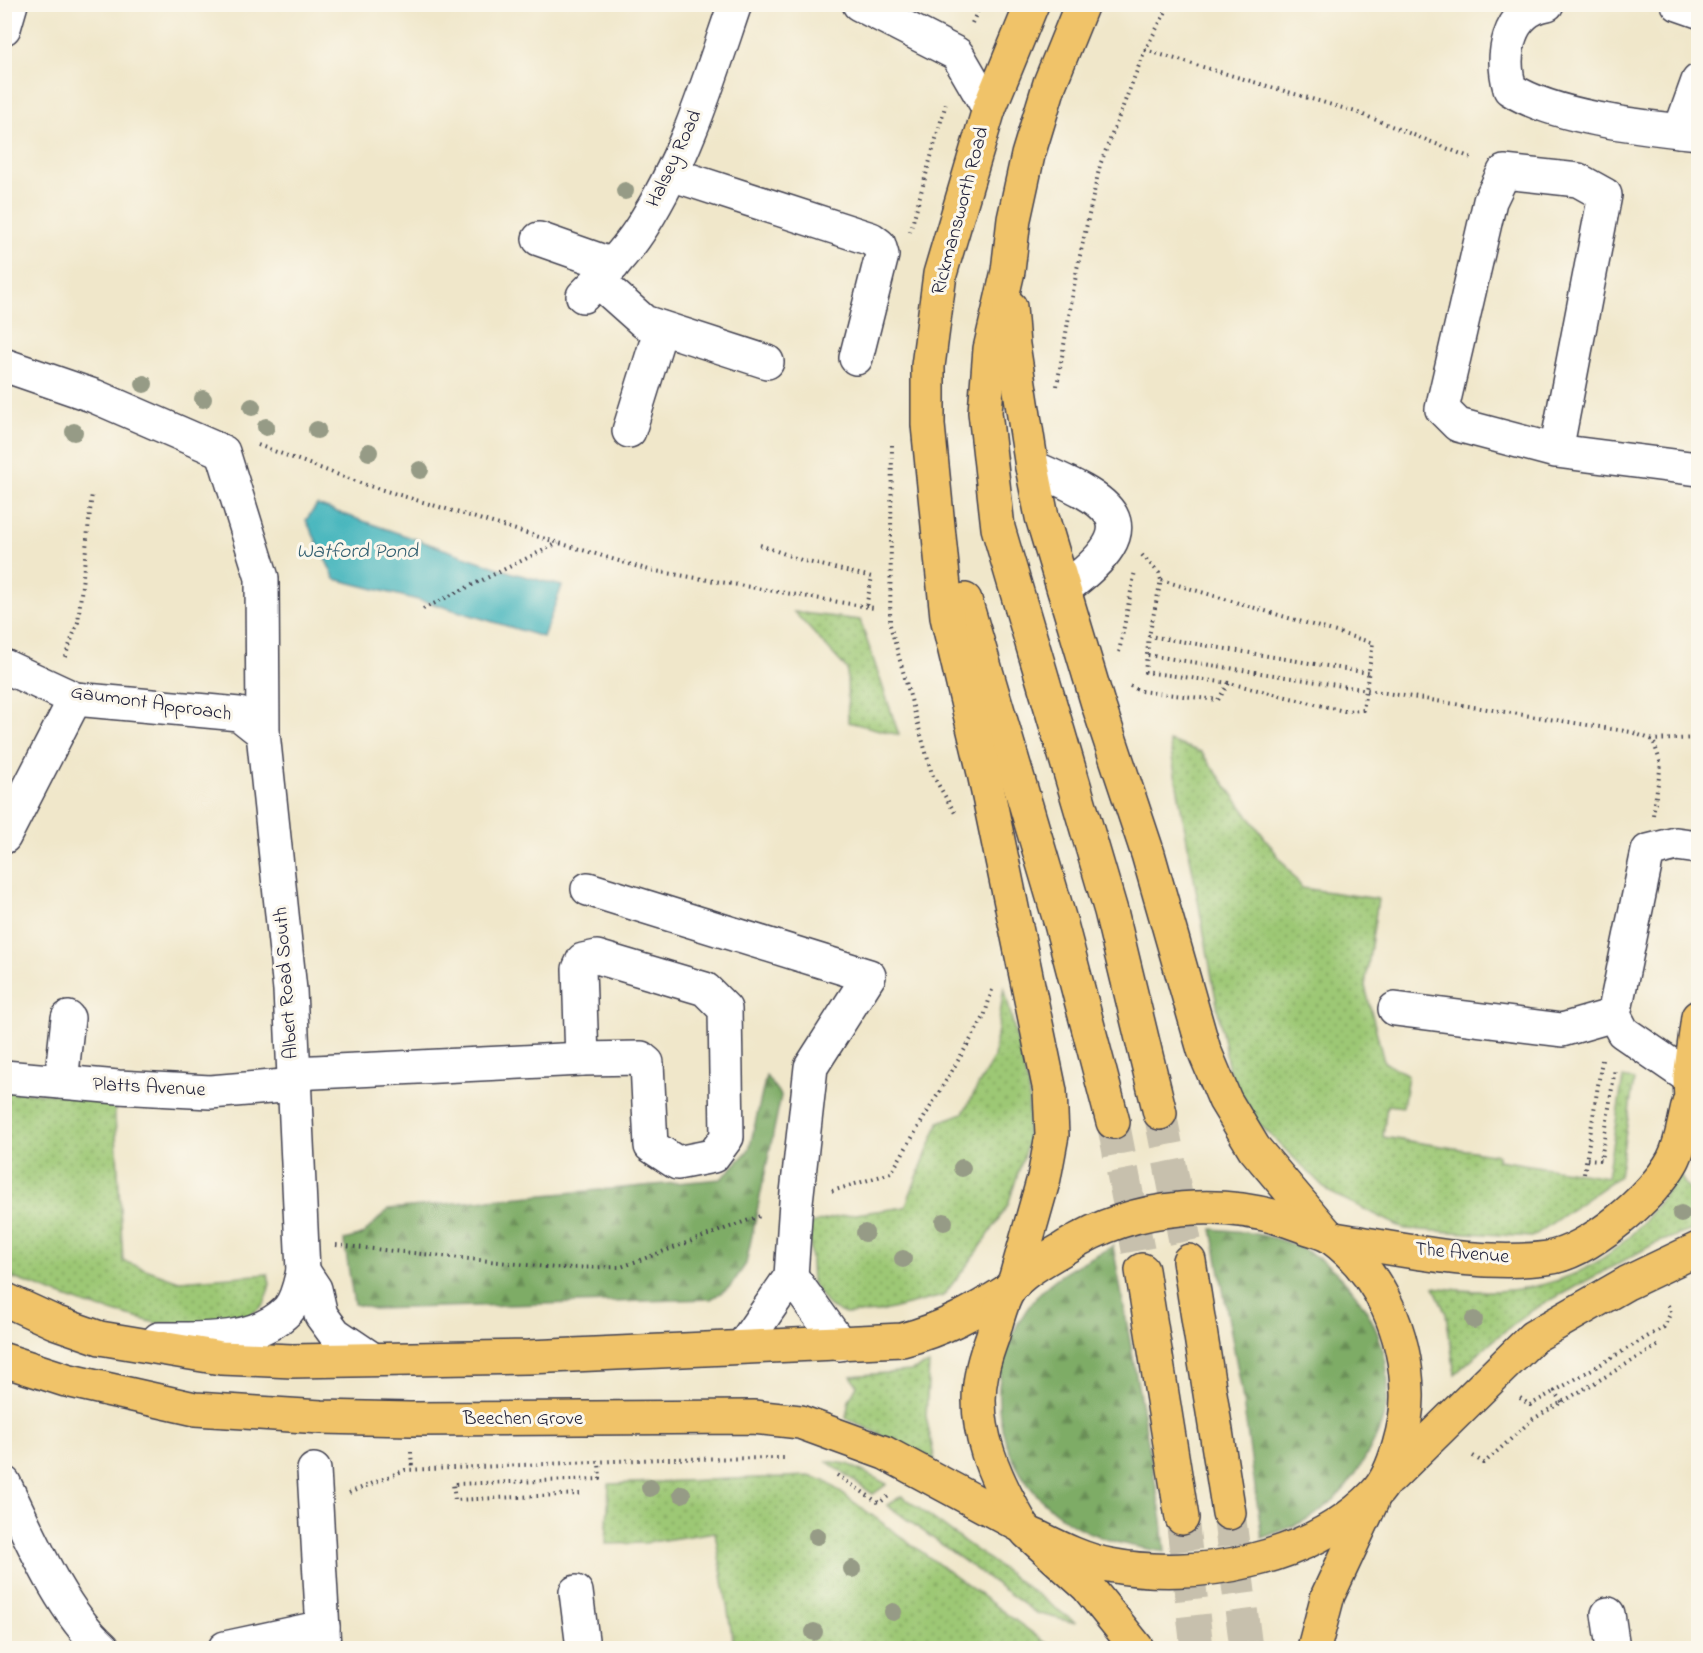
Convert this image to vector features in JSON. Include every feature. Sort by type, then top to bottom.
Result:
[{"type":"main road","name":"Rickmansworth Road","points":[[928,425],[928,366],[939,274],[989,109],[1032,4]]},
{"type":"main road","points":[[1082,4],[1050,82],[1028,155],[1014,219],[1008,271],[990,349],[984,412],[998,528],[1111,911],[1160,1113]]},
{"type":"main road","points":[[1008,271],[1013,345],[1042,517],[1098,704],[1148,854],[1208,1060],[1225,1100],[1254,1148],[1377,1289],[1391,1313],[1405,1360],[1408,1401],[1403,1431],[1379,1489],[1328,1595],[1314,1648]]},
{"type":"main road","points":[[928,425],[942,509],[959,581],[1061,924],[1113,1122]]},
{"type":"main road","points":[[928,425],[947,616],[984,773],[1050,1091],[1052,1135],[1044,1178],[1011,1287],[981,1373],[979,1403],[991,1465],[1025,1530],[1087,1586],[1137,1648]]},
{"type":"main road","points":[[1698,1017],[1689,1090],[1698,1154]]},
{"type":"main road","name":"The Avenue","points":[[1331,1237],[1489,1260],[1549,1258],[1590,1241],[1642,1200],[1673,1160],[1689,1090]]},
{"type":"main road","points":[[4,1299],[54,1322],[100,1338],[221,1358],[292,1361],[529,1357],[743,1346],[840,1344],[902,1340],[931,1333],[962,1319],[1077,1239],[1109,1225],[1172,1210],[1207,1207],[1275,1214],[1331,1237]]},
{"type":"main road","points":[[1025,1530],[1075,1556],[1111,1565],[1195,1569],[1264,1558],[1285,1551],[1346,1518],[1379,1489],[1533,1337],[1628,1283],[1698,1249]]},
{"type":"main road","points":[[1189,1261],[1229,1513]]},
{"type":"main road","points":[[1142,1270],[1182,1518]]},
{"type":"main road","name":"Beechen Grove","points":[[4,1360],[66,1380],[195,1409],[343,1418],[753,1417],[800,1422],[885,1453],[1025,1530]]},
{"type":"street","points":[[4,28],[11,4]]},
{"type":"street","name":"Halsey Road","points":[[598,280],[642,226],[671,174],[699,111],[735,4]]},
{"type":"street","points":[[859,4],[957,54],[989,109]]},
{"type":"street","points":[[1546,4],[1521,16],[1509,33],[1504,69],[1510,89],[1529,101],[1583,114],[1689,132],[1698,81]]},
{"type":"street","points":[[1678,4],[1698,11]]},
{"type":"street","points":[[1556,451],[1605,195],[1578,180],[1504,172],[1490,201],[1442,409],[1458,425],[1556,451],[1690,461]]},
{"type":"street","points":[[671,174],[871,238],[879,245],[882,255],[855,358]]},
{"type":"street","points":[[539,239],[598,280],[644,322],[767,362]]},
{"type":"street","points":[[629,431],[662,328]]},
{"type":"street","name":"Albert Road South","points":[[4,365],[94,396],[223,452],[262,578],[264,696],[262,733],[290,990],[302,1256],[289,1308],[274,1321],[252,1331],[223,1338],[100,1338]]},
{"type":"street","points":[[1032,467],[1081,488],[1099,500],[1110,512],[1120,549],[1104,556],[1064,590]]},
{"type":"street","name":"Gaumont Approach","points":[[4,666],[64,694],[239,714],[262,733]]},
{"type":"street","points":[[4,837],[64,694]]},
{"type":"street","points":[[1618,1023],[1649,840],[1698,847]]},
{"type":"street","points":[[588,890],[869,976],[811,1067],[796,1202],[791,1276],[743,1346]]},
{"type":"street","name":"Platts Avenue","points":[[4,1077],[210,1092],[294,1079],[582,1059],[641,1058],[647,1063],[651,1146],[677,1163],[713,1156],[727,1137],[725,1009],[705,989],[597,957],[583,960],[579,969],[582,1059]]},
{"type":"street","points":[[1395,1009],[1562,1030],[1618,1023]]},
{"type":"street","points":[[61,1082],[68,1018]]},
{"type":"street","points":[[1618,1023],[1689,1090]]},
{"type":"street","name":"Albert Road South","points":[[302,1256],[315,1289],[321,1315],[335,1334],[372,1359]]},
{"type":"street","points":[[791,1276],[840,1344]]},
{"type":"street","points":[[225,1648],[323,1638],[314,1470]]},
{"type":"street","points":[[4,1483],[62,1596],[103,1648]]},
{"type":"street","points":[[576,1592],[583,1648]]},
{"type":"street","points":[[1608,1614],[1613,1648]]},
{"type":"path","points":[[1055,393],[1077,269],[1100,165],[1145,50],[1170,4]]},
{"type":"path","points":[[1145,50],[1356,112],[1504,172]]},
{"type":"path","points":[[910,233],[957,54]]},
{"type":"path","points":[[892,442],[890,626],[932,774],[959,821]]},
{"type":"path","points":[[256,444],[363,484],[649,570],[874,608]]},
{"type":"path","points":[[64,694],[78,622],[92,493]]},
{"type":"path","points":[[423,609],[558,542]]},
{"type":"path","points":[[760,544],[804,561],[872,576],[866,607]]},
{"type":"path","points":[[1120,549],[1143,555],[1159,573],[1161,580],[1149,636],[1145,672],[1229,683],[1344,711],[1363,710],[1373,643],[1161,580]]},
{"type":"path","points":[[1119,656],[1135,574],[1120,549]]},
{"type":"path","points":[[1149,636],[1369,673]]},
{"type":"path","points":[[1148,655],[1631,732],[1653,740],[1698,738]]},
{"type":"path","points":[[1125,680],[1130,687],[1140,691],[1218,700],[1229,683]]},
{"type":"path","points":[[1649,840],[1661,764],[1653,740]]},
{"type":"path","points":[[302,1256],[556,1268],[621,1267],[796,1202],[891,1173],[984,1017],[995,979]]},
{"type":"path","points":[[1584,1174],[1603,1050],[1618,1023]]},
{"type":"path","points":[[1587,1159],[1601,1160],[1615,1068]]},
{"type":"path","points":[[1519,1398],[1530,1405],[1664,1327],[1671,1312],[1666,1303]]},
{"type":"path","points":[[1473,1456],[1484,1462],[1533,1419],[1659,1345]]},
{"type":"path","points":[[1555,1391],[1562,1402]]},
{"type":"path","points":[[317,1506],[405,1470],[598,1462],[790,1458]]},
{"type":"path","points":[[580,1494],[454,1500],[453,1484],[600,1479],[598,1462]]},
{"type":"path","points":[[831,1471],[879,1503],[920,1472]]},
{"type":"green space","points":[[794,612],[860,620],[899,735],[848,722],[847,669]]},
{"type":"green space","points":[[1169,741],[1201,752],[1302,888],[1378,899],[1365,986],[1384,1062],[1408,1075],[1403,1107],[1387,1105],[1383,1137],[1498,1155],[1498,1160],[1607,1177],[1623,1078],[1634,1080],[1619,1176],[1532,1237],[1405,1229],[1329,1192],[1256,1121],[1229,1071]]},
{"type":"green space","points":[[1004,986],[1029,1091],[1027,1145],[1008,1205],[978,1251],[943,1296],[880,1312],[845,1314],[829,1307],[812,1283],[809,1225],[844,1216],[905,1207],[939,1122],[963,1113],[994,1057]]},
{"type":"green space","points":[[766,1076],[781,1096],[746,1264],[730,1287],[711,1299],[374,1309],[354,1304],[344,1240],[362,1235],[389,1209],[721,1179],[749,1150]]},
{"type":"green space","points":[[4,1091],[114,1098],[123,1261],[179,1281],[268,1274],[270,1284],[264,1305],[236,1325],[156,1323],[87,1305],[5,1275]]},
{"type":"green space","points":[[1678,1172],[1698,1206],[1698,1228],[1654,1244],[1529,1312],[1455,1374],[1446,1314],[1434,1287],[1474,1291],[1511,1290],[1545,1284],[1577,1273],[1606,1256],[1632,1234],[1656,1206]]},
{"type":"green space","points":[[1212,1229],[1265,1236],[1296,1246],[1335,1271],[1366,1309],[1384,1354],[1388,1377],[1387,1401],[1379,1429],[1357,1472],[1347,1485],[1320,1512],[1296,1525],[1262,1538],[1241,1387]]},
{"type":"green space","points":[[1113,1246],[1162,1520],[1165,1552],[1126,1545],[1101,1537],[1066,1520],[1040,1498],[1020,1473],[1007,1445],[1000,1415],[999,1384],[1005,1354],[1018,1324],[1037,1296],[1054,1280]]},
{"type":"green space","points":[[929,1364],[926,1416],[935,1461],[846,1418],[849,1400],[857,1385],[851,1376],[910,1371]]},
{"type":"green space","points":[[826,1461],[848,1464],[887,1484],[873,1494]]},
{"type":"green space","points":[[809,1476],[825,1481],[1053,1648],[734,1648],[715,1532],[645,1543],[606,1544],[609,1484]]},
{"type":"green space","points":[[902,1496],[1076,1623],[1036,1613],[887,1505]]},
{"type":"water","name":"Watford Pond","points":[[317,505],[513,573],[562,586],[543,637],[434,604],[335,579],[306,520]]},
{"type":"tunnel","points":[[1160,1113],[1189,1261]]},
{"type":"tunnel","points":[[1113,1122],[1142,1270]]},
{"type":"tunnel","points":[[1229,1513],[1246,1648]]},
{"type":"tunnel","points":[[1182,1518],[1197,1648]]}]
